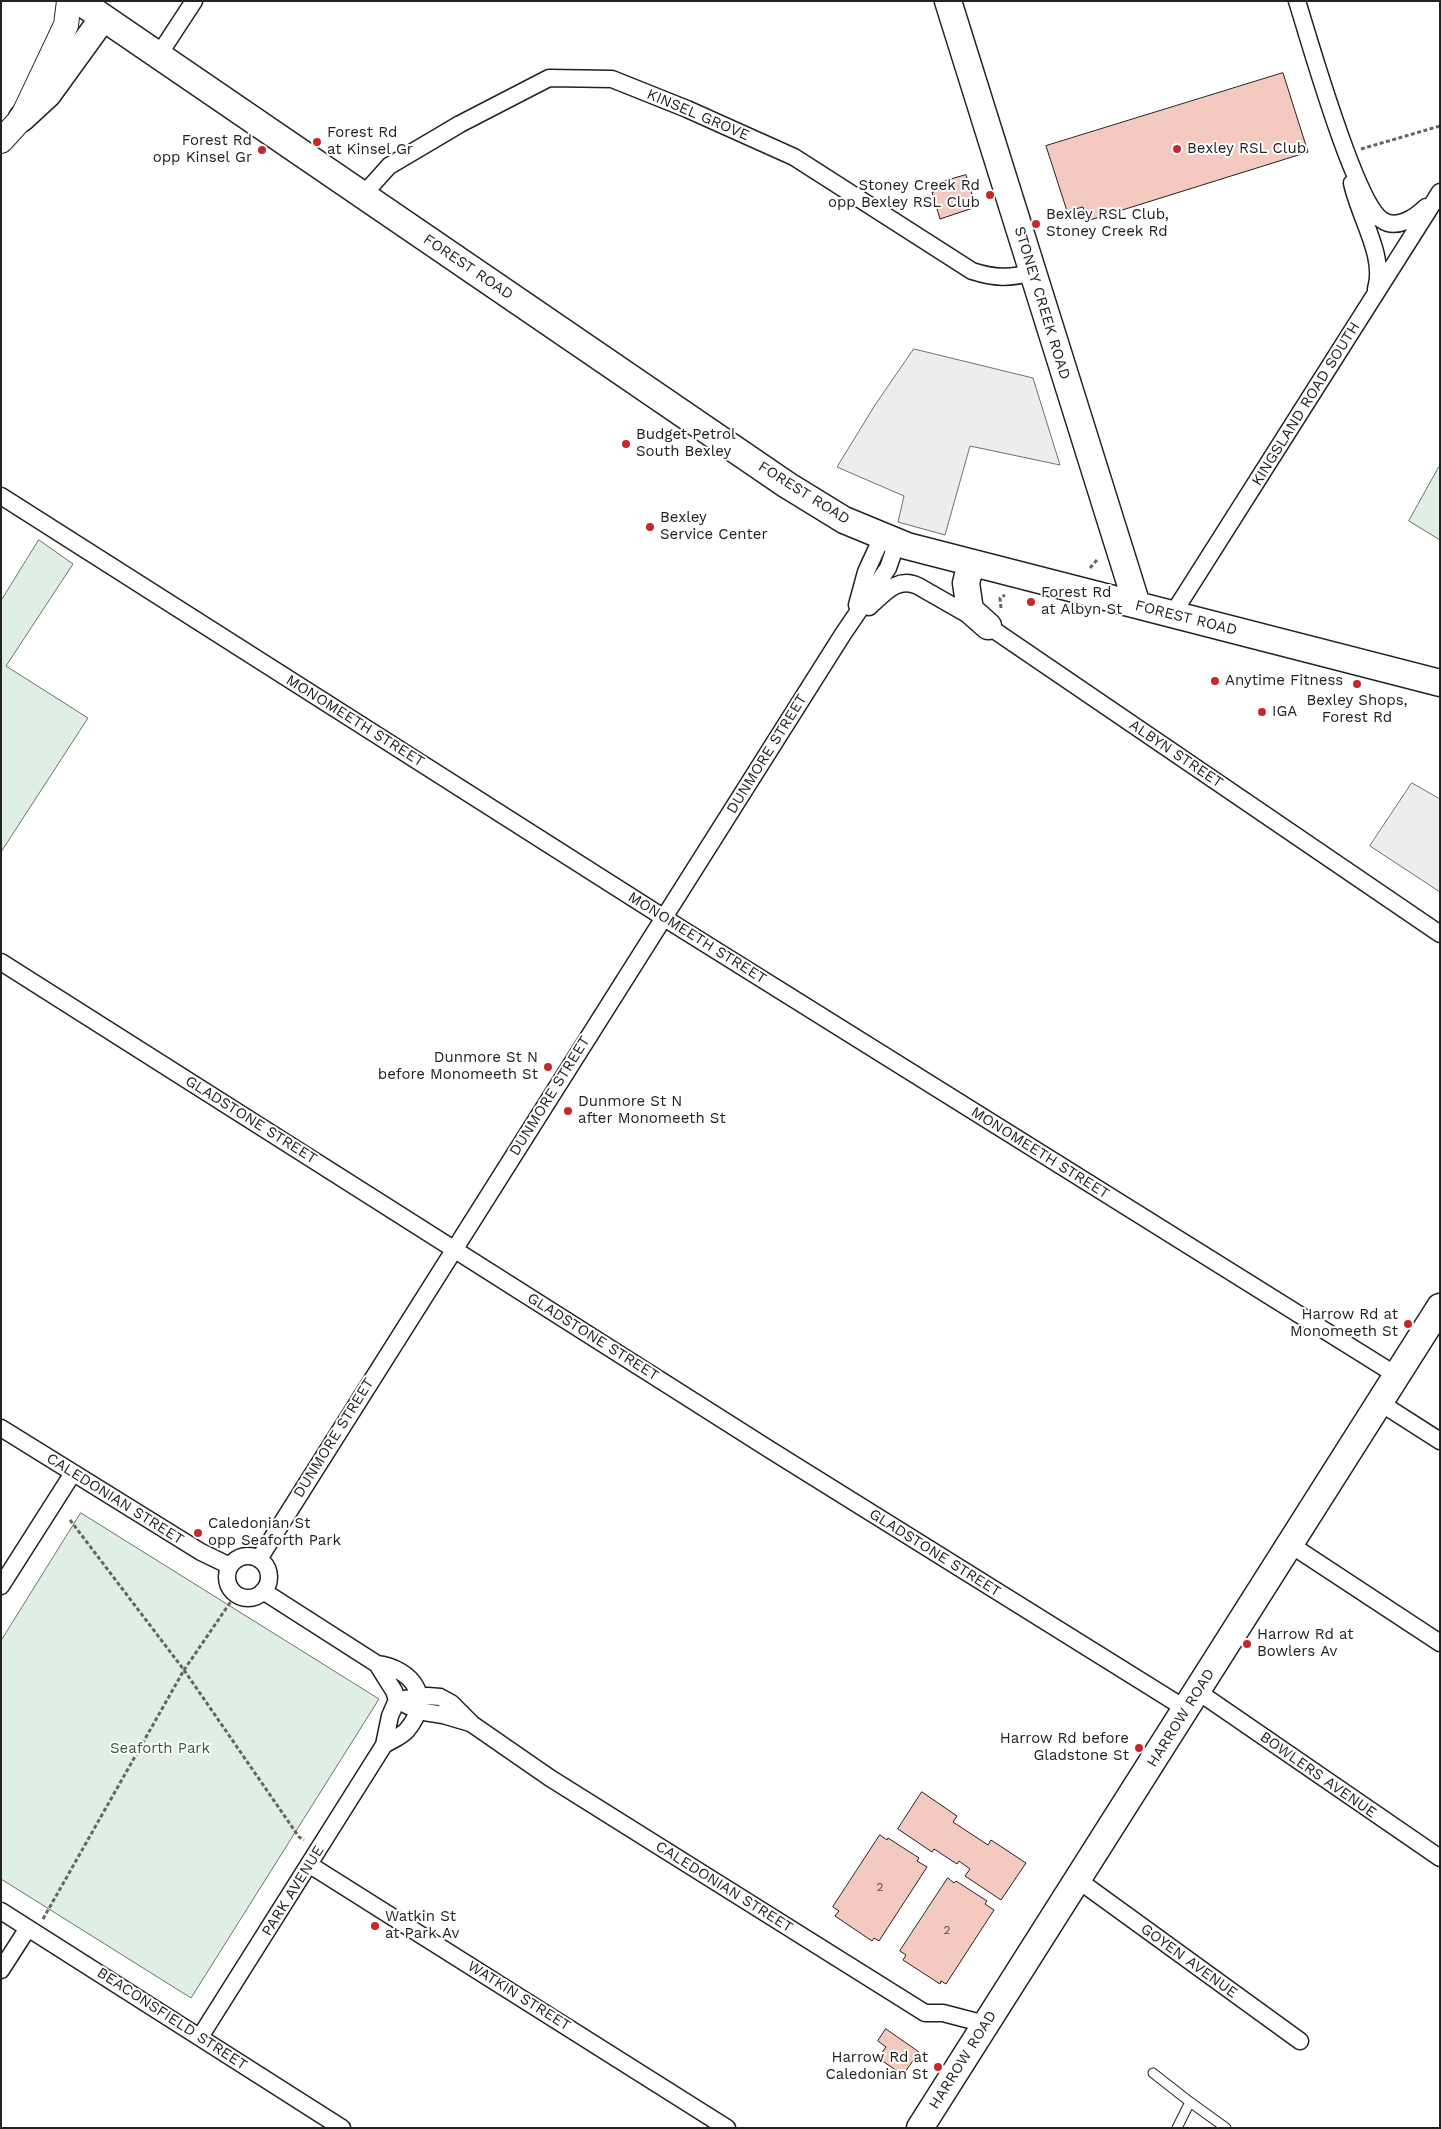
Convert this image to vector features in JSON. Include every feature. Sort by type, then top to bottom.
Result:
[{"type":"main road","points":[[9,132],[12,104],[53,16],[66,1]]},
{"type":"main road","points":[[9,132],[66,25],[70,1]]},
{"type":"main road","name":"FOREST ROAD","points":[[78,1],[788,485],[844,520],[890,540],[982,566],[1440,682]]},
{"type":"main road","name":"STONEY CREEK ROAD","points":[[948,1],[1137,606]]},
{"type":"main road","points":[[9,132],[48,94],[103,18]]},
{"type":"main road","points":[[982,566],[983,603],[994,619]]},
{"type":"main road","name":"HARROW ROAD","points":[[920,2128],[1440,1307]]},
{"type":"street","points":[[158,56],[194,1]]},
{"type":"street","points":[[1297,1],[1346,154],[1357,204],[1374,248],[1379,268],[1379,279],[1368,307]]},
{"type":"street","name":"KINSEL GROVE","points":[[363,195],[388,166],[460,124],[549,78],[612,79],[687,109],[794,157],[972,271],[993,278],[1013,278],[1032,272]]},
{"type":"street","points":[[1346,154],[1366,198],[1382,221],[1395,223],[1414,217],[1440,191]]},
{"type":"street","name":"KINGSLAND ROAD SOUTH","points":[[1172,615],[1440,191]]},
{"type":"street","name":"MONOMEETH STREET","points":[[1,496],[663,917],[1396,1375]]},
{"type":"street","name":"DUNMORE STREET","points":[[258,1559],[843,634],[859,602],[866,572],[890,540]]},
{"type":"street","name":"DUNMORE STREET","points":[[843,634],[856,618],[886,591],[896,584],[906,582]]},
{"type":"street","name":"ALBYN STREET","points":[[906,582],[994,619],[1440,934]]},
{"type":"street","name":"GLADSTONE STREET","points":[[1,962],[454,1248],[1191,1700]]},
{"type":"street","points":[[1379,1402],[1440,1442]]},
{"type":"street","name":"CALEDONIAN STREET","points":[[1,1428],[201,1552],[230,1566]]},
{"type":"street","points":[[1,1586],[73,1473]]},
{"type":"street","points":[[1291,1544],[1440,1643]]},
{"type":"street","points":[[246,1556],[258,1559],[263,1563],[268,1574],[268,1580],[263,1591],[247,1597],[236,1594],[227,1578],[230,1566],[234,1561],[246,1556]]},
{"type":"street","points":[[263,1591],[377,1664],[394,1691],[397,1700]]},
{"type":"street","points":[[377,1664],[395,1666],[411,1680],[419,1704]]},
{"type":"street","name":"CALEDONIAN STREET","points":[[397,1700],[419,1704],[440,1697],[452,1702],[472,1724],[550,1778],[925,2013],[943,2013],[985,2024]]},
{"type":"street","name":"PARK AVENUE","points":[[200,2037],[384,1745],[390,1716],[397,1700]]},
{"type":"street","name":"BOWLERS AVENUE","points":[[1191,1700],[1440,1858]]},
{"type":"street","name":"PARK AVENUE","points":[[384,1745],[406,1732],[419,1704]]},
{"type":"street","name":"WATKIN STREET","points":[[310,1865],[727,2128]]},
{"type":"street","name":"GOYEN AVENUE","points":[[1078,1880],[1300,2041]]},
{"type":"street","name":"BEACONSFIELD STREET","points":[[1,1911],[342,2128]]},
{"type":"street","points":[[1,1970],[33,1931]]},
{"type":"lane","points":[[1153,2073],[1226,2128]]},
{"type":"lane","points":[[1177,2128],[1190,2102]]},
{"type":"path","points":[[1346,154],[1440,126]]},
{"type":"path","points":[[1090,568],[1097,560]]},
{"type":"path","points":[[994,619],[1000,598],[1006,595]]},
{"type":"path","points":[[70,1520],[184,1670],[299,1837],[321,1846]]},
{"type":"path","points":[[33,1931],[63,1883],[184,1670],[236,1594]]},
{"type":"green space","points":[[1440,467],[1440,540],[1409,521]]},
{"type":"green space","points":[[39,540],[73,564],[6,666],[88,718],[1,852],[1,601]]},
{"type":"green space","name":"Seaforth Park","points":[[81,1513],[379,1699],[191,1998],[1,1879],[1,1641]]},
{"type":"shaded area","points":[[914,349],[1033,378],[1060,465],[970,446],[945,535],[898,522],[904,496],[837,467],[875,405]]},
{"type":"shaded area","points":[[1412,783],[1440,799],[1440,892],[1370,846]]},
{"type":"building","name":"Bexley RSL Club","points":[[1283,73],[1308,152],[1087,221],[1083,207],[1067,211],[1046,146]]},
{"type":"building","points":[[966,175],[976,207],[940,219],[932,192],[934,192],[933,187],[939,185],[938,183]]},
{"type":"building","points":[[922,1792],[957,1816],[953,1822],[988,1845],[991,1840],[1026,1863],[1001,1900],[965,1876],[970,1869],[959,1861],[957,1864],[934,1849],[932,1852],[898,1829]]},
{"type":"building","points":[[880,1835],[919,1858],[917,1861],[927,1867],[879,1941],[874,1938],[872,1941],[835,1916],[839,1911],[833,1907]]},
{"type":"building","points":[[948,1878],[987,1901],[985,1904],[994,1910],[946,1984],[941,1981],[940,1984],[903,1960],[906,1955],[900,1951]]},
{"type":"building","points":[[886,2029],[919,2052],[903,2075],[878,2058],[886,2047],[878,2041]]},
{"type":"place","name":"Forest Rd at Kinsel Gr","points":[[317,142]]},
{"type":"place","name":"Bexley RSL Club","points":[[1177,149]]},
{"type":"place","name":"Forest Rd opp Kinsel Gr","points":[[262,150]]},
{"type":"place","name":"Stoney Creek Rd opp Bexley RSL Club","points":[[990,195]]},
{"type":"place","name":"Bexley RSL Club, Stoney Creek Rd","points":[[1036,224]]},
{"type":"place","name":"Budget Petrol South Bexley","points":[[626,444]]},
{"type":"place","name":"Bexley Service Center","points":[[650,527]]},
{"type":"place","name":"Forest Rd at Albyn St","points":[[1031,602]]},
{"type":"place","name":"Anytime Fitness","points":[[1215,681]]},
{"type":"place","name":"Bexley Shops, Forest Rd","points":[[1357,684]]},
{"type":"place","name":"IGA","points":[[1262,712]]},
{"type":"place","name":"Dunmore St N before Monomeeth St","points":[[548,1067]]},
{"type":"place","name":"Dunmore St N after Monomeeth St","points":[[568,1111]]},
{"type":"place","name":"Harrow Rd at Monomeeth St","points":[[1408,1324]]},
{"type":"place","name":"Caledonian St opp Seaforth Park","points":[[198,1533]]},
{"type":"place","name":"Harrow Rd at Bowlers Av","points":[[1247,1644]]},
{"type":"place","name":"Harrow Rd before Gladstone St","points":[[1139,1748]]},
{"type":"place","name":"Watkin St at Park Av","points":[[375,1926]]},
{"type":"place","name":"Harrow Rd at Caledonian St","points":[[938,2067]]}]
